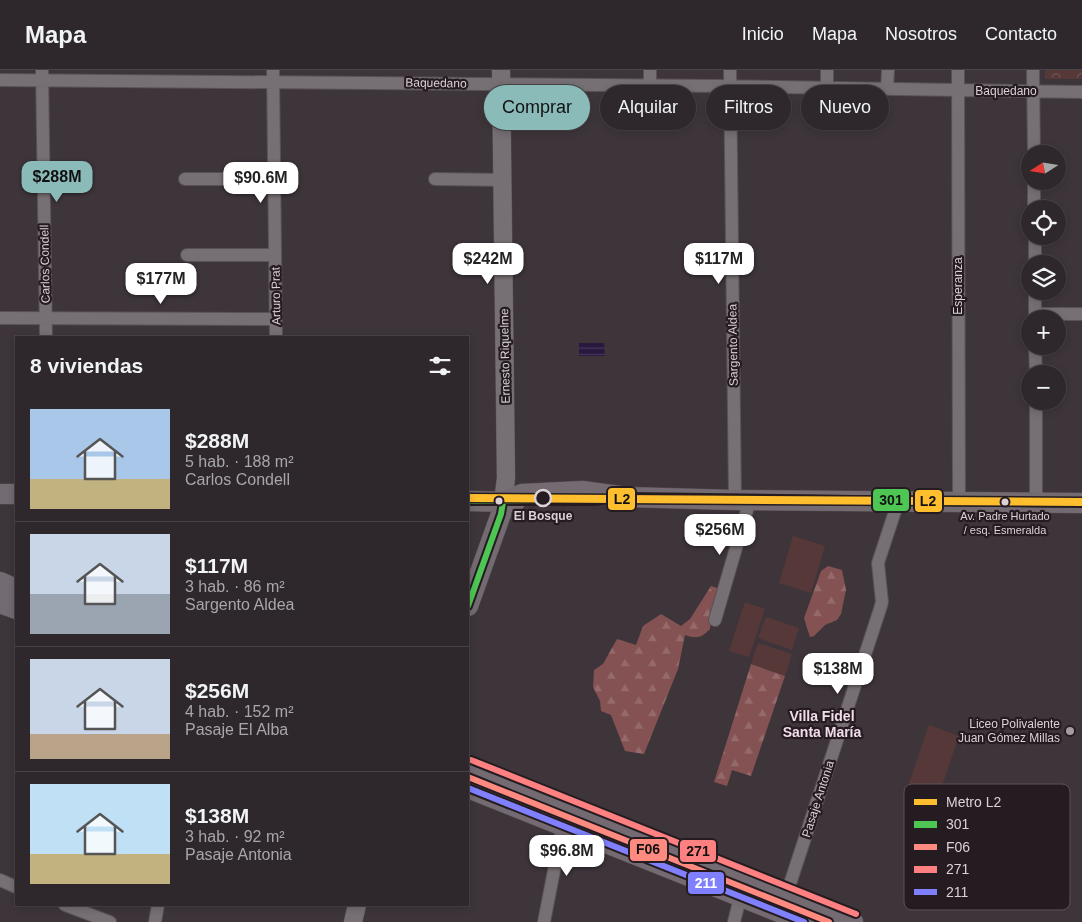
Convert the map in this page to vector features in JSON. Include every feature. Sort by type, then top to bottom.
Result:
[{"type":"main road","points":[[469,500],[503,502],[522,494],[582,491],[626,497],[743,500],[1082,503]]},
{"type":"main road","points":[[0,494],[15,494]]},
{"type":"main road","name":"Ernesto Riquelme","points":[[469,603],[501,514],[503,502]]},
{"type":"main road","points":[[0,603],[15,610]]},
{"type":"main road","points":[[469,769],[565,817],[742,888],[804,922]]},
{"type":"main road","points":[[469,788],[565,817]]},
{"type":"main road","points":[[742,888],[786,896],[852,922]]},
{"type":"street","points":[[650,70],[650,85]]},
{"type":"street","name":"Sargento Aldea","points":[[730,70],[730,85]]},
{"type":"street","points":[[827,70],[827,85]]},
{"type":"street","points":[[888,70],[888,85]]},
{"type":"street","name":"Esperanza","points":[[958,70],[959,502]]},
{"type":"street","points":[[1033,70],[1034,145]]},
{"type":"street","name":"Baquedano","points":[[0,80],[42,75],[502,77],[650,85]]},
{"type":"street","name":"Carlos Condell","points":[[42,75],[46,336]]},
{"type":"street","name":"Arturo Prat","points":[[273,76],[276,336]]},
{"type":"street","name":"Ernesto Riquelme","points":[[502,77],[506,484],[503,502]]},
{"type":"street","name":"Baquedano","points":[[889,89],[1082,92]]},
{"type":"street","name":"Sargento Aldea","points":[[715,620],[743,500],[731,130]]},
{"type":"street","points":[[185,179],[274,179]]},
{"type":"street","points":[[435,179],[503,180]]},
{"type":"street","name":"Arturo Prat","points":[[187,255],[275,255]]},
{"type":"street","points":[[1066,315],[1082,314]]},
{"type":"street","points":[[0,318],[276,319]]},
{"type":"street","points":[[1036,410],[1036,503]]},
{"type":"street","name":"Pasaje Antonia","points":[[786,896],[880,610],[882,602],[878,563],[898,502]]},
{"type":"street","points":[[544,922],[565,817]]},
{"type":"street","points":[[0,880],[15,887]]},
{"type":"street","points":[[734,922],[742,888]]},
{"type":"street","points":[[68,906],[110,922]]},
{"type":"street","points":[[155,922],[158,906]]},
{"type":"street","points":[[353,922],[357,906]]},
{"type":"green space","points":[[1045,70],[1082,70],[1082,79],[1045,79]]},
{"type":"green space","points":[[793,536],[825,546],[811,593],[779,583]]},
{"type":"green space","points":[[828,566],[842,570],[846,590],[841,614],[837,620],[825,625],[814,636],[810,637],[804,618],[821,571]]},
{"type":"green space","points":[[711,586],[720,589],[712,610],[710,629],[699,637],[685,635],[678,669],[644,754],[625,751],[611,715],[601,711],[600,701],[593,687],[594,670],[603,664],[617,639],[636,645],[643,626],[661,614],[681,626],[690,619]]},
{"type":"green space","points":[[745,602],[765,609],[749,657],[729,651]]},
{"type":"green space","points":[[766,617],[799,628],[792,650],[758,638]]},
{"type":"green space","points":[[758,643],[792,654],[785,676],[751,664]]},
{"type":"green space","points":[[751,664],[785,676],[751,776],[732,770],[727,786],[714,782]]},
{"type":"green space","points":[[929,725],[959,736],[942,784],[909,784]]},
{"type":"shaded area","points":[[579,343],[604,343],[605,356],[579,356]]},
{"type":"metro line","name":"L2","points":[[469,498],[1082,502]]},
{"type":"transit line","name":"301","points":[[469,501],[594,501],[626,497],[1082,503]]},
{"type":"transit line","name":"301","points":[[469,603],[501,514],[503,502]]},
{"type":"transit line","name":"271","points":[[471,760],[856,914]]},
{"type":"transit line","name":"F06","points":[[469,777],[829,922]]},
{"type":"transit line","name":"211","points":[[469,788],[804,922]]},
{"type":"place","name":"El Bosque","points":[[543,498]]},
{"type":"place","name":"Av. Padre Hurtado / esq. Esmeralda","points":[[1005,502]]},
{"type":"place","name":"Liceo Polivalente Juan Gómez Millas","points":[[1070,731]]},
{"type":"district","name":"Villa Fidel Santa María","points":[[822,724]]}]
